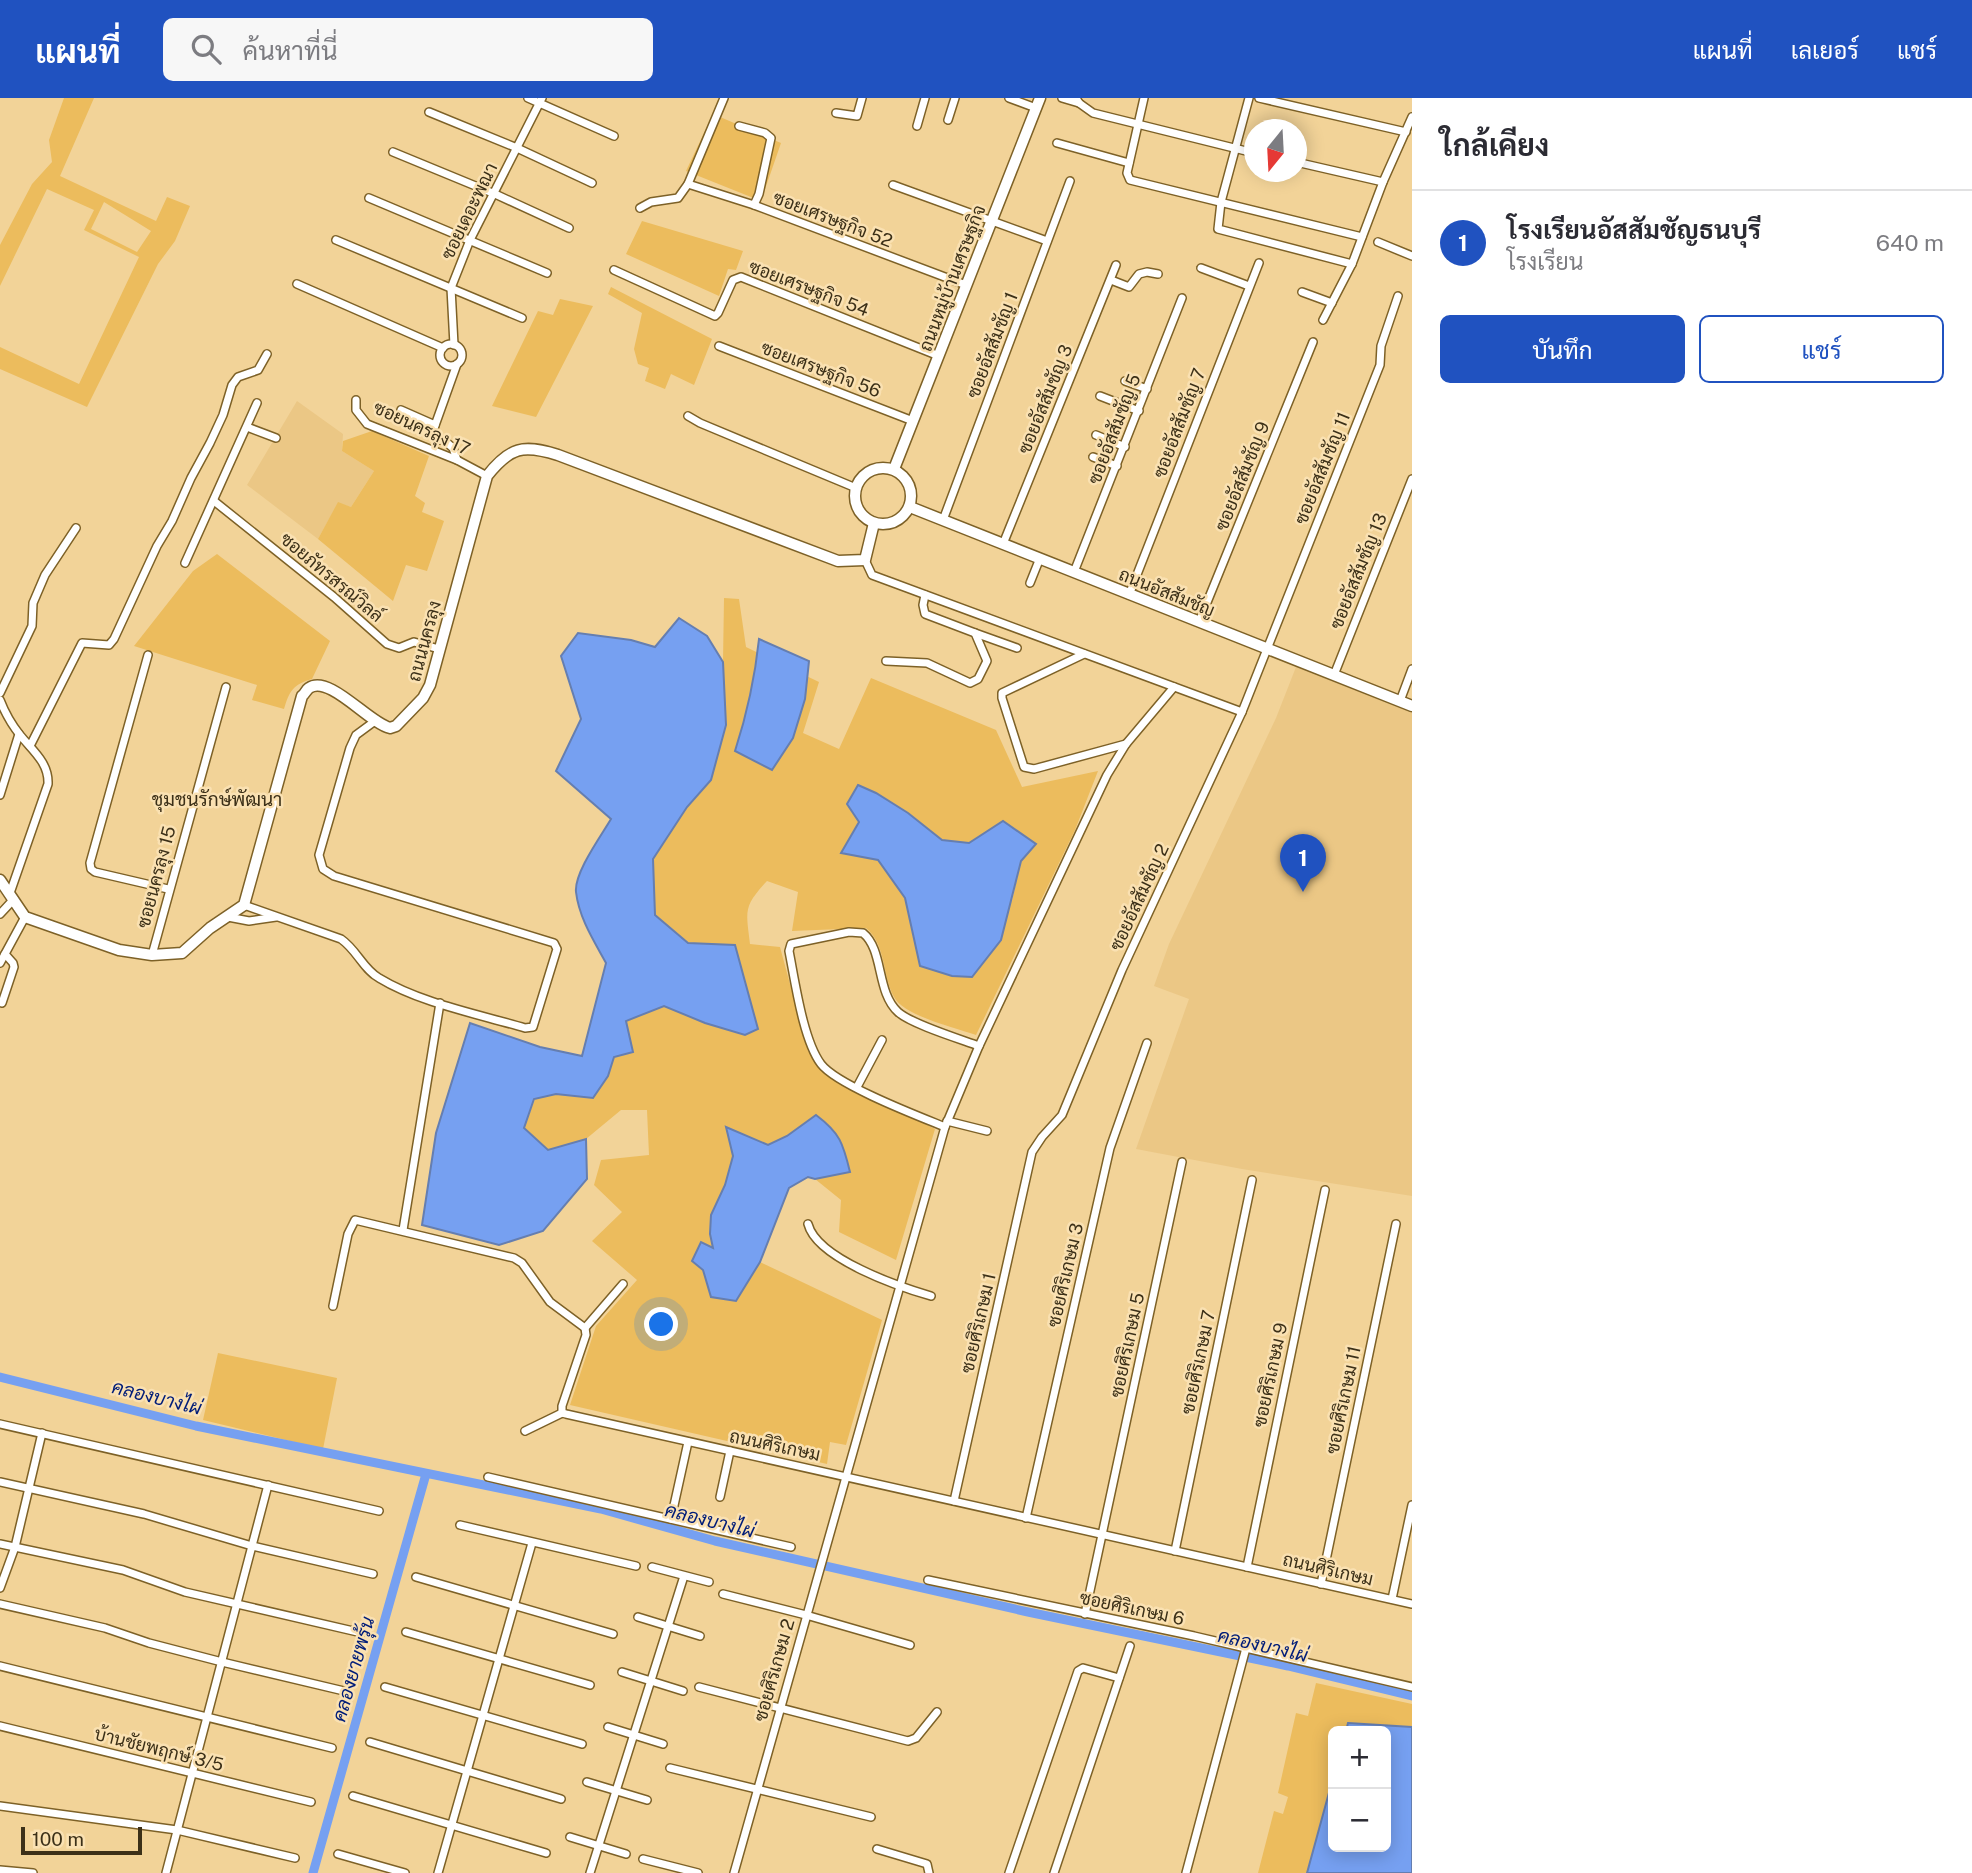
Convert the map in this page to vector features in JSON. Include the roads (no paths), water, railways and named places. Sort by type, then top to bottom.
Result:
[{"type":"street","points":[[528,98],[541,100],[614,136]]},
{"type":"street","points":[[640,208],[651,202],[677,198],[688,184],[724,98]]},
{"type":"street","points":[[836,113],[857,116],[862,98]]},
{"type":"street","points":[[917,126],[925,98]]},
{"type":"street","points":[[948,120],[956,98]]},
{"type":"street","points":[[1010,98],[1038,103]]},
{"type":"street","points":[[1062,98],[1078,100],[1093,113],[1244,150]]},
{"type":"street","points":[[1144,98],[1127,173],[1130,180],[1362,237]]},
{"type":"street","points":[[1249,98],[1217,225],[1222,232],[1352,264]]},
{"type":"street","points":[[1259,98],[1406,132]]},
{"type":"street","name":"ซอยเดอะพณา","points":[[435,425],[461,354],[459,348],[454,345],[451,288],[470,240],[541,100]]},
{"type":"street","name":"ถนนหมู่บ้านเศรษฐกิจ","points":[[894,470],[1038,103]]},
{"type":"street","points":[[429,112],[517,148],[592,183]]},
{"type":"street","points":[[1323,320],[1352,264],[1412,117]]},
{"type":"street","points":[[739,126],[765,133],[771,138],[759,194],[754,205]]},
{"type":"street","points":[[1057,143],[1129,163]]},
{"type":"street","points":[[393,152],[569,228]]},
{"type":"street","points":[[1307,164],[1384,183]]},
{"type":"street","name":"ซอยอัสสัมชัญ 1","points":[[943,520],[1070,181]]},
{"type":"street","name":"ซอยเศรษฐกิจ 52","points":[[688,184],[754,205],[966,285]]},
{"type":"street","points":[[893,185],[1047,241]]},
{"type":"street","points":[[369,198],[547,273]]},
{"type":"street","points":[[336,240],[522,318]]},
{"type":"street","points":[[1378,242],[1412,256]]},
{"type":"street","name":"ซอยอัสสัมชัญ 7","points":[[1129,595],[1259,263]]},
{"type":"street","name":"ซอยอัสสัมชัญ 3","points":[[1003,544],[1116,265]]},
{"type":"street","points":[[1200,268],[1249,286]]},
{"type":"street","name":"ซอยเศรษฐกิจ 54","points":[[614,270],[715,316],[733,280],[741,277],[939,356]]},
{"type":"street","points":[[1111,281],[1129,287],[1139,274],[1147,272],[1158,275]]},
{"type":"street","points":[[297,284],[443,348],[454,345]]},
{"type":"street","points":[[1302,292],[1332,303]]},
{"type":"street","name":"ซอยอัสสัมชัญ 11","points":[[1266,649],[1380,365],[1381,346],[1398,296]]},
{"type":"street","name":"ซอยอัสสัมชัญ 5","points":[[1074,572],[1182,298]]},
{"type":"street","name":"ซอยอัสสัมชัญ 9","points":[[1199,622],[1313,342]]},
{"type":"street","name":"ซอยเศรษฐกิจ 56","points":[[719,346],[913,421]]},
{"type":"street","points":[[443,348],[440,354],[444,363],[450,366],[457,364]]},
{"type":"street","points":[[30,746],[82,643],[109,645],[114,639],[157,546],[173,521],[191,478],[210,443],[223,415],[232,385],[238,377],[258,370],[267,354]]},
{"type":"street","points":[[1125,381],[1147,389]]},
{"type":"street","points":[[1100,396],[1139,411]]},
{"type":"street","name":"ซอยนครลุง 17","points":[[356,400],[356,410],[367,424],[457,460],[487,476]]},
{"type":"street","points":[[185,563],[257,403]]},
{"type":"street","points":[[401,410],[435,425],[433,431],[453,448],[457,460]]},
{"type":"street","points":[[688,416],[856,488]]},
{"type":"street","points":[[247,427],[276,438]]},
{"type":"street","points":[[1096,435],[1125,447]]},
{"type":"street","points":[[487,476],[498,462],[511,452],[526,448],[536,449],[828,559],[865,560]]},
{"type":"street","points":[[1093,457],[1117,466]]},
{"type":"street","points":[[872,470],[894,470],[905,478],[910,487],[910,507],[893,523],[874,523],[863,517],[857,508],[856,488],[862,477],[872,470]]},
{"type":"street","name":"ถนนนครลุง","points":[[375,721],[390,728],[396,726],[423,698],[430,685],[487,476]]},
{"type":"street","name":"ซอยอัสสัมชัญ 13","points":[[1334,675],[1412,479]]},
{"type":"street","name":"ซอยภัทรสรณ์วิลล์","points":[[214,501],[334,597],[387,644],[399,648],[414,642],[439,649]]},
{"type":"street","name":"ถนนอัสสัมชัญ","points":[[910,507],[1412,706]]},
{"type":"street","points":[[874,523],[865,560],[872,575],[1242,712]]},
{"type":"street","points":[[0,693],[32,626],[33,603],[45,575],[76,528]]},
{"type":"street","points":[[1030,583],[1040,558]]},
{"type":"street","points":[[925,595],[925,614],[1017,648]]},
{"type":"street","points":[[886,661],[927,663],[966,681],[975,682],[987,661],[975,633]]},
{"type":"street","name":"ซอยอัสสัมชัญ 2","points":[[1032,1152],[1042,1136],[1062,1115],[1122,970],[1242,712],[1266,649]]},
{"type":"street","points":[[1084,654],[1002,693],[1024,767],[1034,769],[1126,744]]},
{"type":"street","points":[[148,655],[90,863],[95,872],[168,889]]},
{"type":"street","points":[[1400,701],[1412,669]]},
{"type":"street","points":[[0,880],[25,917],[119,950],[152,955],[183,953],[244,905],[302,696],[309,688],[329,686],[375,721],[356,735],[350,747],[319,855],[323,869],[334,876],[508,927],[551,941],[557,946],[533,1027],[525,1028],[405,991],[376,977],[352,946],[341,939],[244,905]]},
{"type":"street","name":"ซอยนครลุง 15","points":[[152,955],[168,889],[226,687]]},
{"type":"street","name":"ซอยศิริเกษม 2","points":[[734,1873],[946,1124],[979,1046],[1107,775],[1126,744],[1174,687]]},
{"type":"street","points":[[0,700],[19,734],[46,767],[48,784],[12,896],[0,914]]},
{"type":"street","points":[[0,795],[19,734]]},
{"type":"street","points":[[228,916],[249,921],[276,917]]},
{"type":"street","points":[[0,963],[25,917]]},
{"type":"street","points":[[979,1046],[896,1010],[885,992],[872,945],[863,933],[849,932],[793,942],[789,951],[798,995],[818,1059],[831,1073],[857,1087],[946,1124],[987,1131]]},
{"type":"street","points":[[2,1003],[14,967],[5,954]]},
{"type":"street","points":[[403,1230],[408,1186],[421,1129],[440,1003]]},
{"type":"street","points":[[857,1087],[882,1040]]},
{"type":"street","name":"ซอยศิริเกษม 3","points":[[1026,1518],[1110,1148],[1147,1042]]},
{"type":"street","name":"ซอยศิริเกษม 1","points":[[954,1501],[1032,1152]]},
{"type":"street","name":"ซอยศิริเกษม 5","points":[[1085,1614],[1182,1162]]},
{"type":"street","name":"ซอยศิริเกษม 7","points":[[1175,1551],[1252,1180]]},
{"type":"street","name":"ซอยศิริเกษม 9","points":[[1247,1567],[1325,1190]]},
{"type":"street","points":[[333,1306],[351,1225],[355,1220],[514,1258],[522,1263],[550,1302],[585,1328],[586,1335],[562,1413],[525,1431]]},
{"type":"street","points":[[808,1224],[810,1232],[825,1248],[858,1268],[899,1287],[931,1296]]},
{"type":"street","name":"ซอยศิริเกษม 11","points":[[1321,1584],[1396,1224]]},
{"type":"street","points":[[585,1328],[623,1284]]},
{"type":"street","name":"ถนนศิริเกษม","points":[[562,1413],[1412,1604]]},
{"type":"street","points":[[0,1424],[380,1511]]},
{"type":"street","points":[[0,1588],[15,1548],[42,1433]]},
{"type":"street","points":[[671,1519],[688,1442]]},
{"type":"street","points":[[720,1496],[730,1451]]},
{"type":"street","points":[[488,1477],[791,1547]]},
{"type":"street","points":[[0,1482],[144,1514],[252,1546],[373,1574]]},
{"type":"street","points":[[166,1873],[268,1485]]},
{"type":"street","points":[[1392,1599],[1412,1505]]},
{"type":"street","points":[[460,1525],[532,1544],[636,1566]]},
{"type":"street","points":[[0,1544],[123,1570],[185,1592],[362,1633]]},
{"type":"street","points":[[438,1873],[532,1544]]},
{"type":"street","points":[[652,1567],[709,1582]]},
{"type":"street","points":[[590,1873],[684,1576]]},
{"type":"street","points":[[416,1577],[614,1634]]},
{"type":"street","name":"ซอยศิริเกษม 6","points":[[928,1580],[1412,1687]]},
{"type":"street","points":[[723,1594],[910,1645]]},
{"type":"street","points":[[0,1604],[101,1627],[149,1643],[344,1691]]},
{"type":"street","points":[[638,1617],[700,1636]]},
{"type":"street","points":[[406,1632],[590,1685]]},
{"type":"street","points":[[1054,1873],[1130,1646]]},
{"type":"street","points":[[1186,1873],[1245,1651]]},
{"type":"street","points":[[0,1666],[332,1748]]},
{"type":"street","points":[[1009,1873],[1078,1671],[1083,1668],[1119,1678]]},
{"type":"street","points":[[622,1672],[683,1691]]},
{"type":"street","points":[[385,1687],[582,1744]]},
{"type":"street","points":[[699,1687],[908,1741],[916,1738],[937,1712]]},
{"type":"street","name":"บ้านชัยพฤกษ์ 3/5","points":[[0,1726],[311,1802]]},
{"type":"street","points":[[608,1727],[663,1744]]},
{"type":"street","points":[[370,1742],[561,1799]]},
{"type":"street","points":[[670,1768],[871,1817]]},
{"type":"street","points":[[587,1782],[647,1800]]},
{"type":"street","points":[[353,1796],[546,1853]]},
{"type":"street","points":[[0,1806],[177,1830],[295,1858]]},
{"type":"street","points":[[570,1837],[626,1854]]},
{"type":"street","points":[[877,1849],[927,1864],[929,1873]]},
{"type":"street","points":[[338,1854],[405,1873]]},
{"type":"street","points":[[643,1859],[698,1873]]},
{"type":"street","points":[[0,1870],[33,1873]]},
{"type":"water","points":[[679,618],[707,636],[723,662],[726,725],[711,780],[687,807],[653,859],[655,915],[688,943],[735,945],[758,1029],[745,1035],[705,1023],[664,1006],[626,1021],[633,1052],[614,1057],[608,1076],[593,1098],[556,1094],[534,1099],[524,1128],[548,1150],[586,1139],[587,1179],[543,1231],[499,1245],[422,1225],[436,1133],[470,1023],[540,1047],[582,1056],[606,963],[584,920],[576,892],[579,875],[611,819],[556,771],[581,719],[561,656],[578,633],[631,640],[655,647]]},
{"type":"water","points":[[759,639],[809,661],[805,699],[793,738],[772,770],[735,751],[750,695]]},
{"type":"water","points":[[858,785],[908,813],[942,840],[969,843],[1003,821],[1036,844],[1021,861],[1001,940],[972,977],[952,976],[920,966],[905,898],[878,860],[841,853],[859,822],[847,804]]},
{"type":"water","points":[[816,1115],[839,1139],[850,1172],[815,1179],[808,1177],[789,1188],[760,1262],[736,1301],[711,1297],[703,1270],[692,1261],[701,1242],[713,1248],[710,1234],[711,1215],[725,1185],[733,1156],[726,1127],[768,1145],[787,1136]]},
{"type":"water","points":[[1348,1723],[1412,1727],[1412,1873],[1307,1873],[1328,1796],[1328,1852],[1391,1852],[1391,1726],[1347,1726]]},
{"type":"waterway","name":"คลองบางไผ่","points":[[0,1377],[196,1426],[601,1509],[715,1541],[1028,1612],[1288,1666],[1412,1696]]},
{"type":"waterway","name":"คลองยายพรุ้น","points":[[313,1873],[426,1474]]},
{"type":"place","name":"โรงเรียนอัสสัมชัญธนบุรี","points":[[1303,892]]},
{"type":"district","name":"ชุมชนรักษ์พัฒนา","points":[[217,799]]}]
